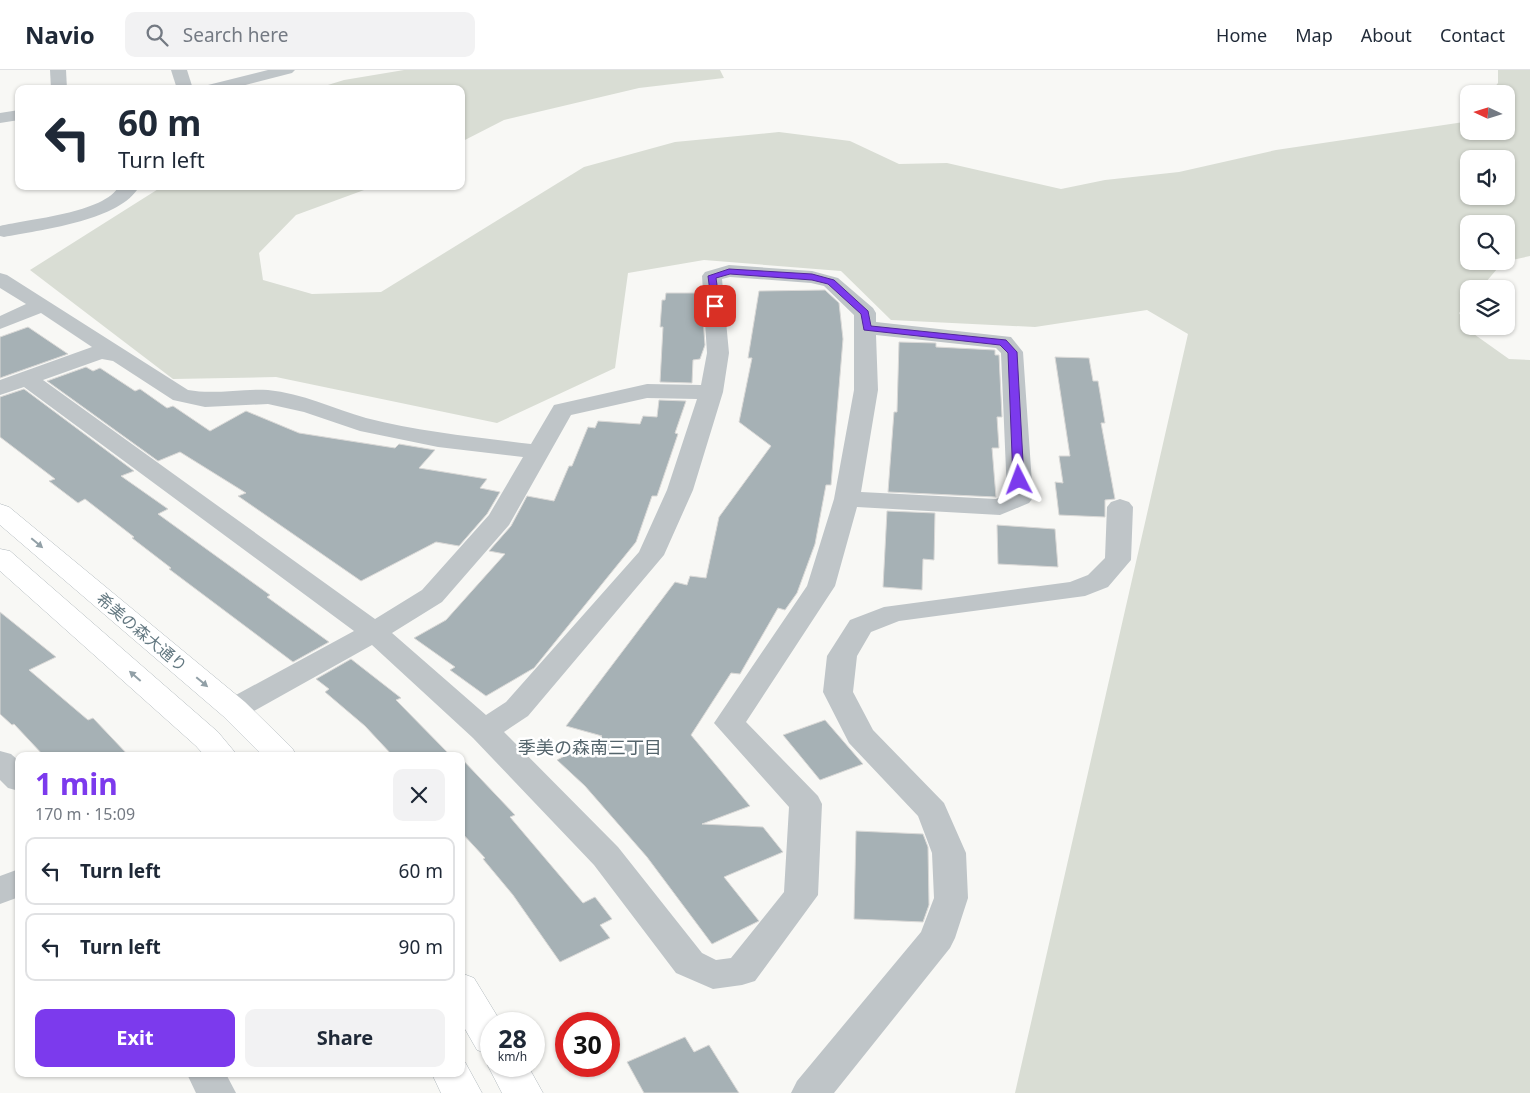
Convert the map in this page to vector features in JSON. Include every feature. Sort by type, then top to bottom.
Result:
[{"type":"street","points":[[58,70],[59,85]]},
{"type":"street","points":[[179,70],[184,85]]},
{"type":"street","points":[[226,85],[286,70]]},
{"type":"street","points":[[0,118],[15,116]]},
{"type":"street","points":[[0,212],[4,217],[2,234],[83,214],[120,197],[128,190]]},
{"type":"street","points":[[27,379],[374,632],[484,731],[606,856],[689,963],[714,975],[742,971],[801,895],[806,804],[729,723],[821,586],[847,499],[866,390],[867,328],[865,313],[831,282],[812,277],[729,271],[712,276],[718,353],[711,392],[680,490],[650,555],[517,709],[484,731]]},
{"type":"street","points":[[0,279],[39,302],[181,395],[205,400],[268,396],[311,407],[360,424],[389,430],[438,440],[539,452]]},
{"type":"street","points":[[0,323],[31,311],[39,302]]},
{"type":"street","points":[[847,499],[1000,507],[1020,498],[1012,352],[1003,342],[867,328]]},
{"type":"street","points":[[0,388],[100,352],[119,355]]},
{"type":"street","points":[[234,709],[374,632],[432,596],[500,519],[562,410],[647,391],[711,392]]},
{"type":"street","points":[[811,1093],[937,938],[951,898],[948,853],[932,811],[860,736],[838,692],[842,656],[860,626],[894,613],[1075,590],[1098,581],[1118,560],[1120,507]]},
{"type":"street","name":"希美の森大通り","points":[[0,512],[234,709],[276,752]]},
{"type":"street","points":[[0,557],[207,739],[218,752]]},
{"type":"street","points":[[0,762],[15,776]]},
{"type":"street","points":[[0,891],[15,884]]},
{"type":"street","points":[[465,995],[480,1020]]},
{"type":"street","points":[[208,1077],[216,1093]]},
{"type":"street","points":[[453,1077],[462,1093]]},
{"type":"street","points":[[514,1077],[523,1093]]},
{"type":"shaded area","points":[[404,70],[720,70],[724,78],[639,88],[504,120],[465,140],[465,85],[328,85],[344,80]]},
{"type":"shaded area","points":[[1498,70],[1530,70],[1530,256],[1515,259],[1515,215],[1460,215],[1460,270],[1496,270],[1488,280],[1460,280],[1459,313],[1460,335],[1475,335],[1509,359],[1530,360],[1530,1093],[1015,1093],[1188,334],[1147,310],[1035,327],[891,320],[841,271],[704,260],[628,273],[615,368],[497,423],[276,377],[173,379],[30,270],[157,190],[364,190],[296,215],[259,253],[263,280],[312,294],[381,292],[584,167],[675,142],[779,132],[850,141],[899,164],[947,163],[1061,189],[1105,180],[1179,172],[1276,150],[1460,123],[1460,140],[1515,140],[1515,85],[1496,85]]},
{"type":"building","points":[[825,290],[839,303],[843,339],[831,485],[826,485],[815,544],[797,593],[785,610],[778,608],[740,674],[731,673],[691,735],[750,806],[702,824],[763,827],[783,852],[724,877],[759,921],[712,944],[647,857],[585,786],[557,760],[602,736],[566,726],[675,582],[687,585],[690,576],[706,578],[719,517],[771,446],[739,422],[752,358],[748,358],[759,291]]},
{"type":"building","points":[[666,293],[701,293],[705,345],[700,359],[693,360],[692,383],[660,382],[663,327],[660,327],[662,300],[665,300]]},
{"type":"building","points":[[28,327],[68,354],[0,378],[0,337]]},
{"type":"building","points":[[899,342],[936,343],[936,347],[995,350],[995,355],[999,355],[1002,417],[997,417],[999,448],[992,448],[996,497],[888,492],[894,412],[897,412]]},
{"type":"building","points":[[1055,357],[1089,358],[1093,381],[1098,381],[1105,423],[1101,423],[1115,499],[1105,500],[1105,517],[1059,515],[1055,482],[1063,483],[1059,456],[1070,456]]},
{"type":"building","points":[[86,367],[93,371],[100,368],[135,391],[140,389],[167,408],[173,406],[210,431],[246,411],[299,433],[395,448],[399,444],[435,450],[419,468],[487,479],[480,488],[500,492],[487,514],[459,546],[436,542],[361,581],[238,496],[246,493],[180,452],[158,461],[47,381]]},
{"type":"building","points":[[24,389],[134,471],[121,476],[168,509],[158,514],[270,595],[267,597],[329,642],[293,662],[169,569],[171,568],[85,499],[78,503],[49,481],[55,479],[0,437],[0,397]]},
{"type":"building","points":[[659,400],[686,401],[675,433],[678,434],[657,496],[652,496],[636,542],[534,668],[486,696],[450,670],[455,667],[414,638],[446,620],[505,554],[489,551],[511,526],[527,496],[554,501],[569,466],[572,466],[588,427],[595,428],[598,421],[640,424],[643,416],[657,417]]},
{"type":"building","points":[[887,511],[935,513],[934,560],[923,559],[922,590],[883,587]]},
{"type":"building","points":[[997,525],[1055,529],[1058,567],[998,564]]},
{"type":"building","points":[[0,612],[56,657],[29,670],[88,720],[93,718],[125,752],[40,752],[14,724],[12,725],[0,714]]},
{"type":"building","points":[[351,659],[401,698],[396,700],[447,752],[389,752],[365,726],[325,692],[329,689],[316,679]]},
{"type":"building","points":[[825,720],[863,764],[820,780],[783,735]]},
{"type":"building","points":[[465,762],[515,815],[510,817],[583,903],[595,897],[612,919],[600,925],[610,938],[560,962],[513,895],[483,859],[485,858],[465,836]]},
{"type":"building","points":[[856,831],[923,834],[928,847],[929,905],[923,922],[854,919]]},
{"type":"building","points":[[685,1037],[694,1052],[709,1045],[739,1093],[644,1093],[627,1062]]},
{"type":"district","name":"季美の森南三丁目","points":[[590,747]]},
{"type":"route","points":[[715,306],[712,276],[729,271],[812,277],[831,282],[865,313],[867,328],[1003,342],[1012,352],[1019,480]]}]
